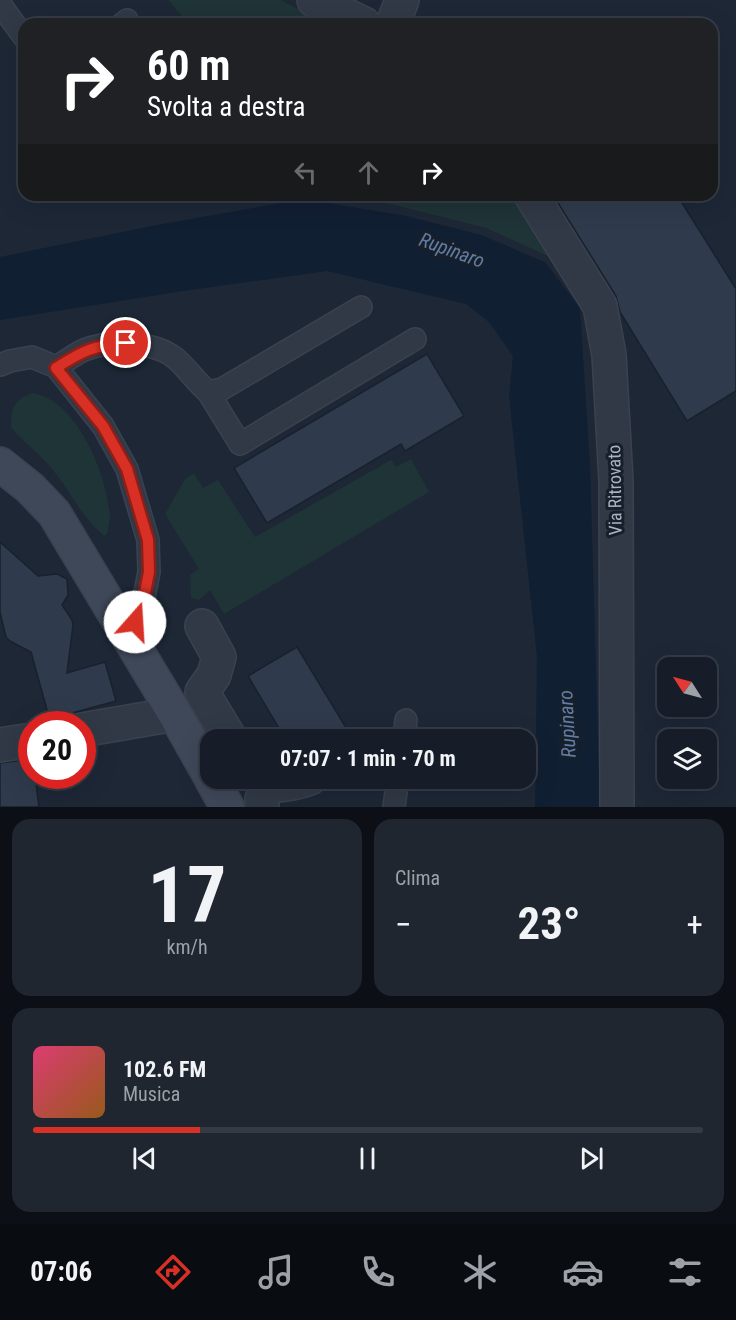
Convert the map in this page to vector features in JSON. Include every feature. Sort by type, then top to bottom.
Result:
[{"type":"main road","points":[[0,464],[30,488],[54,513],[200,758]]},
{"type":"main road","points":[[217,789],[227,807]]},
{"type":"street","points":[[314,0],[352,18]]},
{"type":"street","points":[[395,18],[402,0]]},
{"type":"street","name":"Via Ritrovato","points":[[535,201],[600,306],[609,355],[616,481],[617,807]]},
{"type":"street","points":[[202,626],[219,657],[214,675],[202,692],[224,729]]},
{"type":"street","points":[[96,728],[175,714]]},
{"type":"street","points":[[0,745],[18,742]]},
{"type":"lane","points":[[0,3],[18,28]]},
{"type":"lane","points":[[208,392],[222,389],[362,307]]},
{"type":"lane","points":[[56,368],[84,350],[105,345],[126,343],[151,347],[174,357],[208,392],[240,444],[415,339]]},
{"type":"lane","points":[[0,365],[32,357],[56,368],[103,426],[127,469],[148,540],[149,572],[142,608],[129,637]]},
{"type":"lane","points":[[394,807],[396,789]]},
{"type":"green space","points":[[168,0],[281,0],[316,18],[184,18]]},
{"type":"green space","points":[[379,201],[514,201],[548,256],[486,228]]},
{"type":"green space","points":[[33,393],[49,399],[64,410],[87,442],[96,461],[108,499],[110,518],[107,534],[104,536],[88,519],[53,470],[11,427],[15,405],[22,398]]},
{"type":"green space","points":[[411,459],[429,492],[224,614],[210,590],[199,600],[191,598],[190,575],[199,569],[165,514],[185,479],[194,473],[203,488],[218,480],[255,537],[391,460],[396,467]]},
{"type":"water","name":"Rupinaro","points":[[293,201],[316,201],[406,216],[481,235],[545,262],[580,308],[590,466],[600,807],[535,807],[537,657],[509,396],[513,356],[489,322],[466,304],[327,271],[0,320],[0,257],[157,225]]},
{"type":"building","points":[[557,201],[681,201],[736,289],[736,391],[687,421],[620,312],[616,296]]},
{"type":"building","points":[[427,354],[464,416],[405,451],[401,444],[267,523],[234,468]]},
{"type":"building","points":[[0,542],[38,576],[57,574],[67,579],[68,595],[62,605],[73,625],[67,673],[105,662],[116,701],[79,711],[47,711],[31,652],[6,637],[0,612]]},
{"type":"building","points":[[297,647],[347,729],[279,729],[248,676]]},
{"type":"building","points":[[18,761],[18,789],[37,789],[39,807],[0,807],[0,763]]},
{"type":"route","points":[[126,343],[84,350],[56,368],[103,426],[127,469],[148,540],[149,572],[142,608],[135,622]]}]
